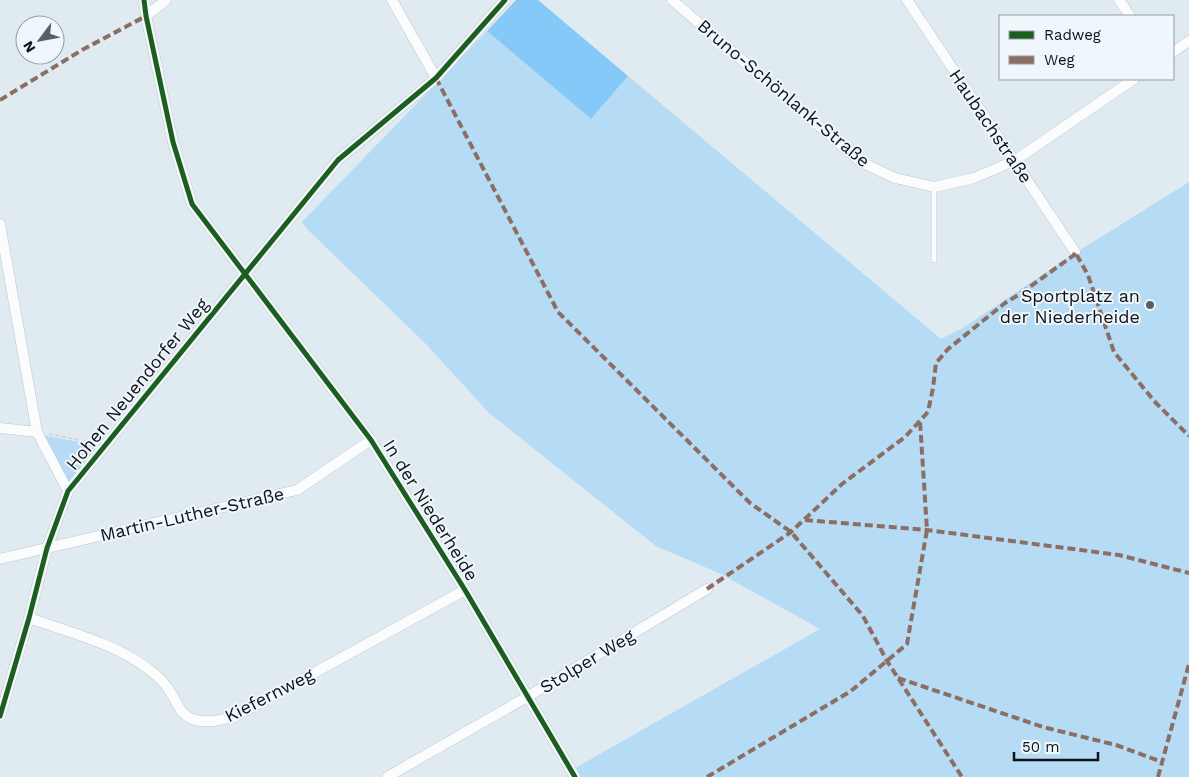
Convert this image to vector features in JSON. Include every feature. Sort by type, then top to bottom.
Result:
[{"type":"street","name":"In der Niederheide","points":[[144,0],[173,142],[192,204],[371,440],[465,590],[575,777]]},
{"type":"street","points":[[146,16],[166,0]]},
{"type":"street","points":[[392,0],[436,78]]},
{"type":"street","name":"Hohen Neuendorfer Weg","points":[[0,716],[29,618],[47,548],[68,491],[338,160],[436,78],[505,0]]},
{"type":"street","name":"Bruno-Schönlank-Straße","points":[[672,0],[861,162],[896,178],[934,186],[974,178],[1014,161],[1133,80]]},
{"type":"street","name":"Haubachstraße","points":[[907,0],[1074,252]]},
{"type":"street","points":[[1119,0],[1129,15]]},
{"type":"street","points":[[1174,51],[1189,41]]},
{"type":"street","points":[[0,224],[37,432],[68,491]]},
{"type":"street","points":[[0,428],[37,432]]},
{"type":"street","name":"Martin-Luther-Straße","points":[[0,559],[297,490],[371,440]]},
{"type":"street","name":"Kiefernweg","points":[[29,618],[129,655],[165,684],[184,714],[193,719],[212,721],[234,717],[465,590]]},
{"type":"street","name":"Stolper Weg","points":[[387,777],[527,697],[707,590]]},
{"type":"lane","points":[[934,186],[934,260]]},
{"type":"path","points":[[37,432],[95,443],[104,448]]},
{"type":"shaded area","points":[[487,31],[591,119],[628,76],[941,339],[961,329],[1069,257],[1189,182],[1189,777],[566,777],[577,767],[820,629],[721,574],[656,546],[489,413],[426,344],[302,222]]},
{"type":"shaded area","points":[[42,435],[94,445],[100,448],[69,485]]},
{"type":"water","points":[[516,0],[538,0],[628,76],[591,119],[487,31]]},
{"type":"marked path","points":[[0,100],[82,50],[146,16]]},
{"type":"marked path","points":[[436,78],[558,312],[750,503],[791,532],[863,616],[887,661],[962,777]]},
{"type":"marked path","points":[[707,589],[791,532],[842,484],[905,437],[928,412],[936,363],[948,349],[1005,303],[1074,255],[1075,252],[1088,275],[1114,352],[1155,402],[1189,436]]},
{"type":"marked path","points":[[707,777],[851,691],[907,644],[927,530],[920,421]]},
{"type":"marked path","points":[[805,520],[927,530],[1119,555],[1189,573]]},
{"type":"marked path","points":[[1158,777],[1189,664]]},
{"type":"marked path","points":[[898,678],[1043,727],[1116,745],[1162,762]]},
{"type":"cycle path","points":[[144,0],[173,142],[192,204],[371,440],[465,590],[575,777]]},
{"type":"cycle path","points":[[0,716],[29,618],[47,548],[68,491],[338,160],[436,78],[505,0]]},
{"type":"place","name":"Sportplatz an der Niederheide","points":[[1150,305]]}]
